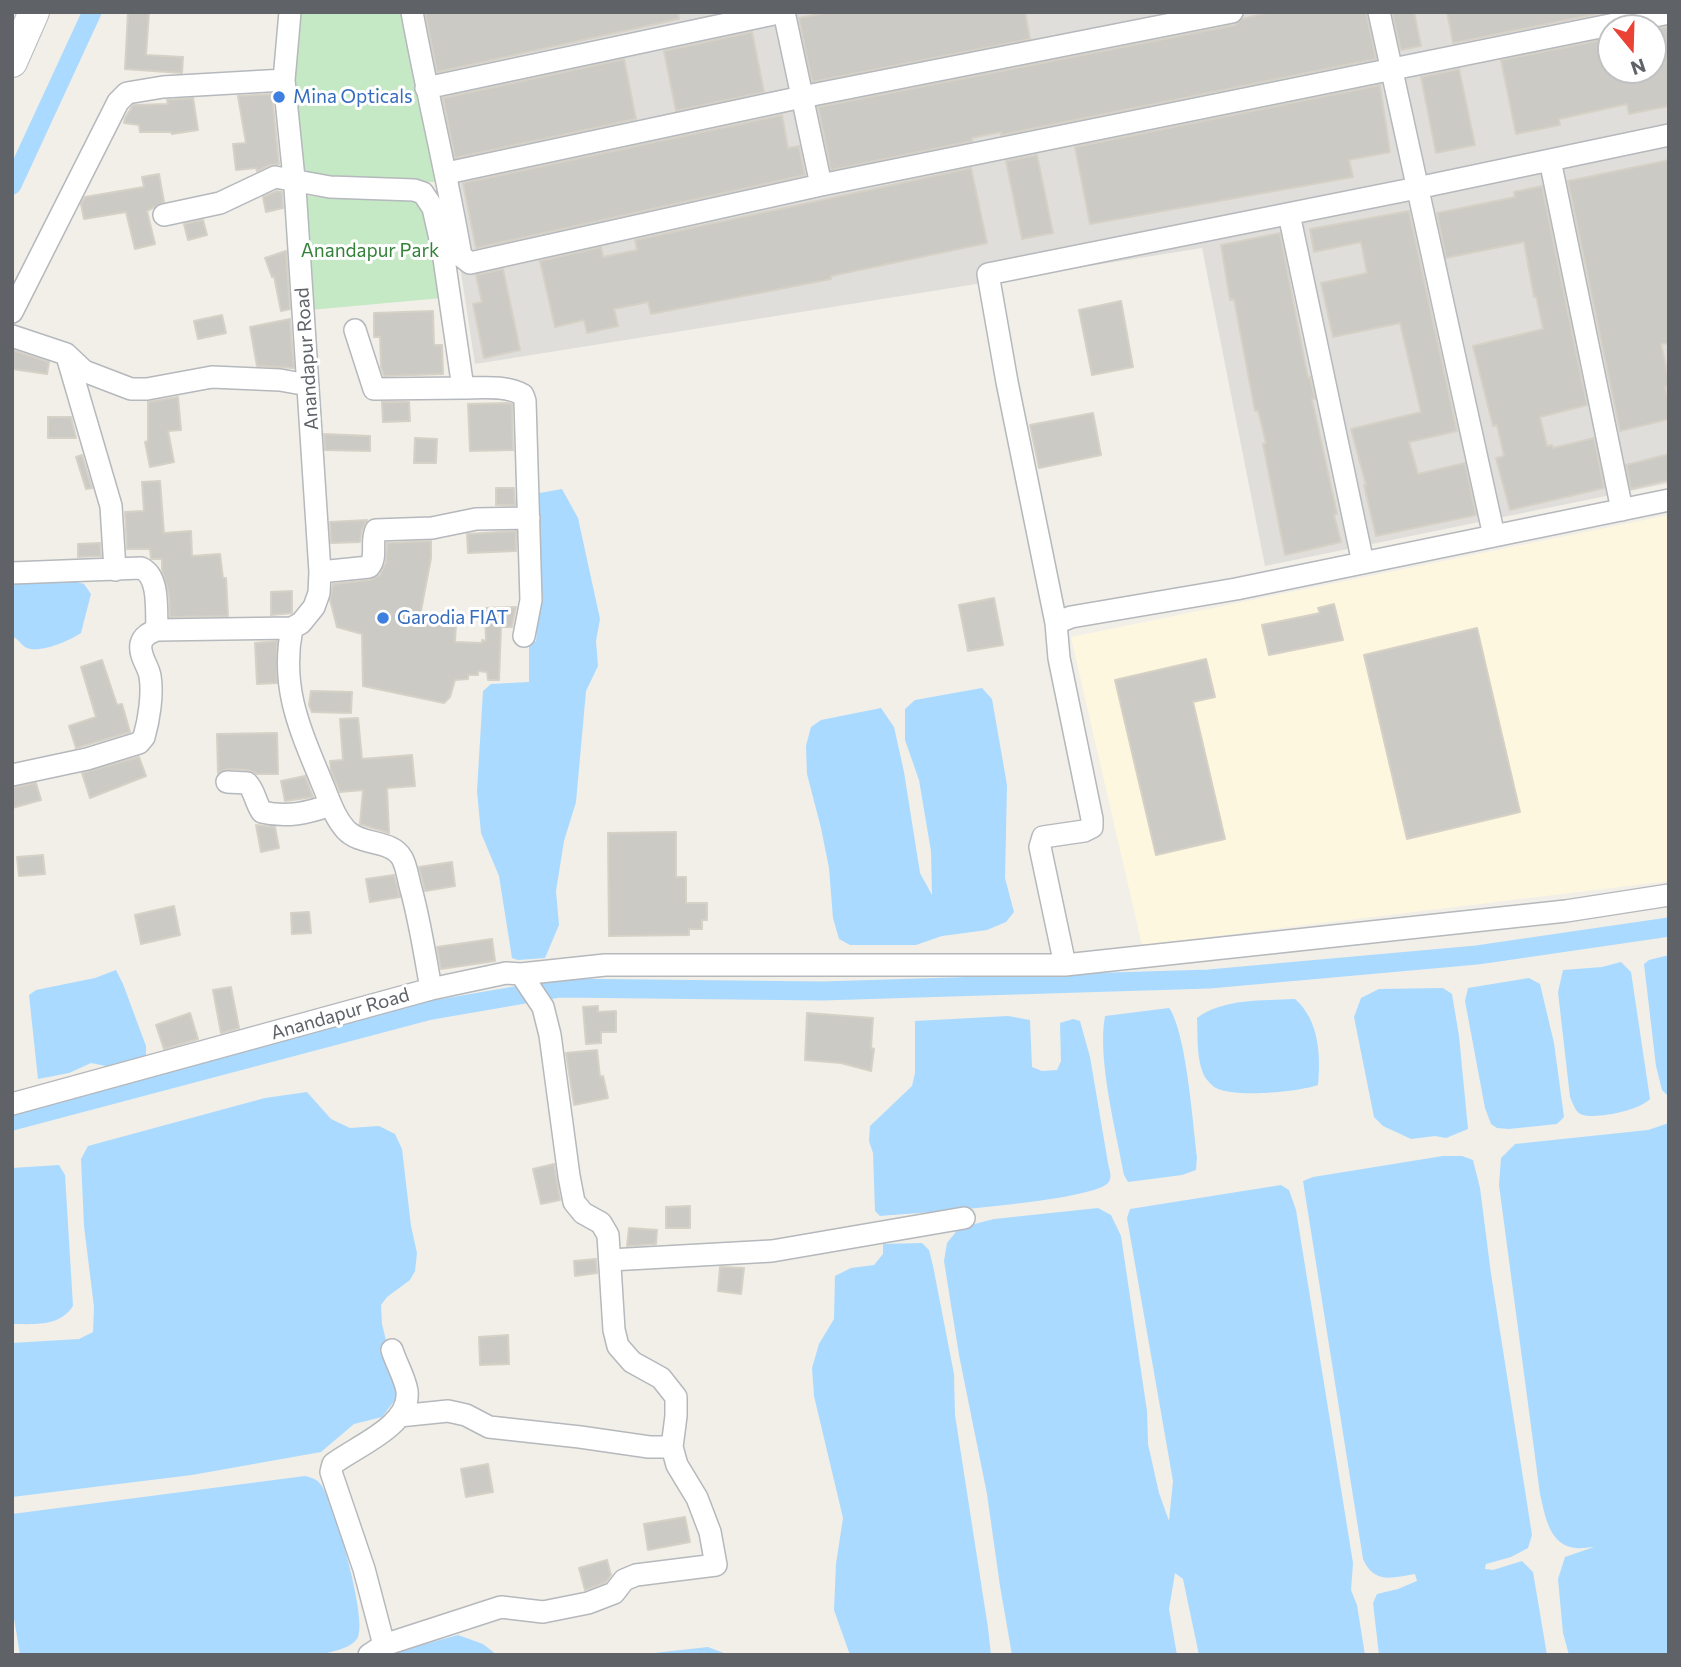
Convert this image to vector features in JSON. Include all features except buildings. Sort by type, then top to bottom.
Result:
[{"type":"main road","points":[[12,62],[34,12]]},
{"type":"street","name":"Anandapur Road","points":[[12,1104],[431,989],[419,920],[401,856],[389,847],[357,839],[336,817],[295,717],[290,693],[288,648],[292,628],[301,624],[314,607],[319,593],[320,572],[284,80],[290,12]]},
{"type":"street","points":[[412,12],[426,88],[447,173],[461,256],[470,263],[821,185],[1669,13]]},
{"type":"street","points":[[426,88],[783,12],[821,185]]},
{"type":"street","points":[[447,173],[802,97],[1232,12]]},
{"type":"street","points":[[1379,12],[1494,536]]},
{"type":"street","points":[[12,312],[118,103],[127,93],[163,87],[284,80]]},
{"type":"street","points":[[1065,965],[1040,847],[1044,837],[1084,831],[1092,827],[1092,819],[1059,658],[1056,623],[988,274],[1669,135]]},
{"type":"street","points":[[1550,160],[1622,510]]},
{"type":"street","points":[[164,215],[220,203],[275,177],[330,187],[414,190],[423,193],[429,201],[443,252],[463,388]]},
{"type":"street","points":[[1289,214],[1363,563]]},
{"type":"street","points":[[355,330],[374,389],[489,387],[523,395],[530,518],[531,600],[524,636]]},
{"type":"street","points":[[12,336],[66,355],[84,371],[131,389],[147,389],[212,377],[280,380],[308,385]]},
{"type":"street","points":[[66,355],[111,506],[115,570]]},
{"type":"street","points":[[1056,623],[1071,617],[1236,589],[1669,500]]},
{"type":"street","points":[[320,572],[369,567],[373,563],[373,535],[376,530],[432,528],[476,519],[530,518]]},
{"type":"street","points":[[12,573],[141,568],[148,571],[153,579],[157,630]]},
{"type":"street","points":[[12,775],[87,759],[139,743],[144,737],[151,682],[150,672],[141,653],[141,642],[145,635],[157,630],[292,628]]},
{"type":"street","points":[[227,782],[247,783],[253,789],[255,802],[262,812],[277,816],[301,815],[331,805]]},
{"type":"street","points":[[431,989],[506,973],[525,980],[605,965],[1065,965],[1566,911],[1669,895]]},
{"type":"street","points":[[392,1350],[407,1390],[407,1403],[384,1431],[333,1464],[331,1472],[364,1569],[376,1650],[501,1608],[543,1612],[588,1603],[614,1593],[624,1580],[636,1575],[716,1564],[710,1532],[697,1498],[677,1465],[672,1447],[676,1397],[661,1378],[632,1362],[618,1346],[614,1330],[608,1235],[601,1223],[583,1213],[574,1202],[551,1035],[542,1007],[525,980]]},
{"type":"street","points":[[610,1260],[772,1251],[964,1219]]},
{"type":"street","points":[[399,1416],[448,1410],[466,1415],[489,1427],[649,1447],[672,1447]]},
{"type":"shaded area","points":[[421,12],[1669,12],[1669,483],[1265,566],[1202,248],[475,364]]},
{"type":"shaded area","points":[[1669,515],[1669,881],[1142,945],[1071,637]]},
{"type":"green space","points":[[297,12],[404,12],[441,182],[349,181],[314,174],[301,167],[294,117]]},
{"type":"green space","name":"Anandapur Park","points":[[302,196],[417,199],[428,217],[442,298],[310,310]]},
{"type":"water","points":[[562,489],[578,518],[600,619],[596,641],[598,666],[586,691],[576,802],[564,841],[556,891],[559,925],[545,958],[518,960],[512,958],[499,876],[481,833],[477,791],[483,691],[491,684],[529,682],[529,643],[536,641],[539,600],[534,494]]},
{"type":"water","points":[[63,578],[84,584],[91,594],[81,633],[46,648],[25,647],[12,636],[12,579]]},
{"type":"water","points":[[982,688],[992,699],[1007,785],[1005,878],[1014,912],[1006,922],[987,930],[942,936],[916,945],[850,945],[839,939],[833,918],[829,868],[807,774],[806,746],[811,727],[821,720],[881,708],[894,727],[920,873],[932,895],[931,851],[919,780],[905,740],[905,709],[915,700]]},
{"type":"water","points":[[1669,955],[1669,1097],[1662,1090],[1656,1066],[1644,964]]},
{"type":"water","points":[[1621,962],[1631,972],[1650,1099],[1637,1107],[1618,1113],[1583,1115],[1576,1110],[1570,1097],[1558,992],[1563,970],[1602,967]]},
{"type":"water","points":[[116,970],[146,1046],[146,1056],[111,1067],[91,1063],[69,1073],[38,1079],[29,995],[36,990],[95,978]]},
{"type":"water","points":[[1529,978],[1540,984],[1554,1043],[1564,1117],[1557,1124],[1497,1128],[1491,1124],[1485,1108],[1465,1001],[1468,988]]},
{"type":"water","points":[[1443,988],[1452,994],[1468,1129],[1446,1138],[1435,1136],[1411,1139],[1383,1126],[1374,1117],[1354,1017],[1361,998],[1379,989]]},
{"type":"water","points":[[1295,999],[1309,1017],[1317,1039],[1318,1085],[1282,1092],[1237,1093],[1211,1085],[1200,1063],[1197,1018],[1231,1004]]},
{"type":"water","points":[[1169,1008],[1180,1036],[1184,1057],[1197,1157],[1196,1170],[1182,1175],[1128,1182],[1124,1175],[1105,1073],[1105,1016]]},
{"type":"water","points":[[1008,1016],[1030,1020],[1032,1067],[1042,1071],[1057,1070],[1061,1061],[1060,1023],[1073,1019],[1080,1021],[1090,1057],[1110,1173],[1108,1183],[1094,1190],[1037,1201],[880,1216],[875,1211],[870,1126],[912,1086],[915,1073],[915,1021]]},
{"type":"water","points":[[307,1092],[331,1119],[350,1128],[379,1126],[395,1134],[402,1149],[417,1253],[415,1271],[410,1280],[387,1297],[381,1305],[382,1324],[396,1382],[395,1400],[382,1417],[354,1424],[321,1452],[192,1475],[12,1497],[12,1343],[79,1339],[93,1332],[94,1307],[84,1226],[81,1159],[88,1146],[265,1098]]},
{"type":"water","points":[[1669,1123],[1669,1655],[1569,1655],[1563,1633],[1558,1579],[1565,1557],[1594,1547],[1576,1548],[1560,1542],[1554,1536],[1544,1511],[1499,1185],[1501,1158],[1515,1144],[1648,1130]]},
{"type":"water","points":[[1443,1156],[1462,1156],[1473,1160],[1480,1188],[1532,1535],[1528,1548],[1511,1557],[1486,1564],[1485,1569],[1493,1570],[1522,1561],[1533,1572],[1547,1655],[1379,1655],[1373,1603],[1377,1594],[1417,1581],[1415,1574],[1391,1578],[1378,1576],[1367,1567],[1363,1559],[1303,1181],[1313,1177]]},
{"type":"water","points":[[59,1165],[65,1175],[73,1306],[54,1321],[12,1324],[12,1168]]},
{"type":"water","points":[[1281,1185],[1289,1190],[1296,1210],[1353,1563],[1351,1590],[1357,1605],[1365,1655],[1199,1655],[1183,1579],[1175,1573],[1169,1609],[1177,1655],[1012,1655],[987,1494],[959,1355],[944,1261],[947,1243],[959,1228],[994,1219],[1098,1208],[1111,1215],[1121,1236],[1147,1411],[1148,1444],[1159,1493],[1169,1521],[1173,1481],[1127,1218],[1130,1209]]},
{"type":"water","points":[[922,1243],[929,1250],[933,1266],[954,1374],[955,1415],[991,1655],[850,1655],[834,1610],[836,1564],[843,1518],[814,1396],[812,1368],[819,1344],[834,1319],[835,1276],[851,1268],[874,1265],[883,1254],[883,1244]]},
{"type":"water","points":[[305,1476],[315,1479],[328,1497],[348,1562],[360,1626],[358,1637],[351,1644],[320,1655],[20,1655],[12,1606],[12,1514]]},
{"type":"water","points":[[458,1635],[483,1644],[497,1655],[385,1655]]},
{"type":"water","points":[[708,1647],[729,1655],[642,1655],[645,1654]]},
{"type":"waterway","points":[[12,185],[92,12]]},
{"type":"waterway","points":[[12,1121],[427,1011],[560,988],[822,991],[1209,979],[1477,955],[1669,927]]},
{"type":"place","name":"Mina Opticals","points":[[279,97]]},
{"type":"place","name":"Garodia FIAT","points":[[383,618]]}]
